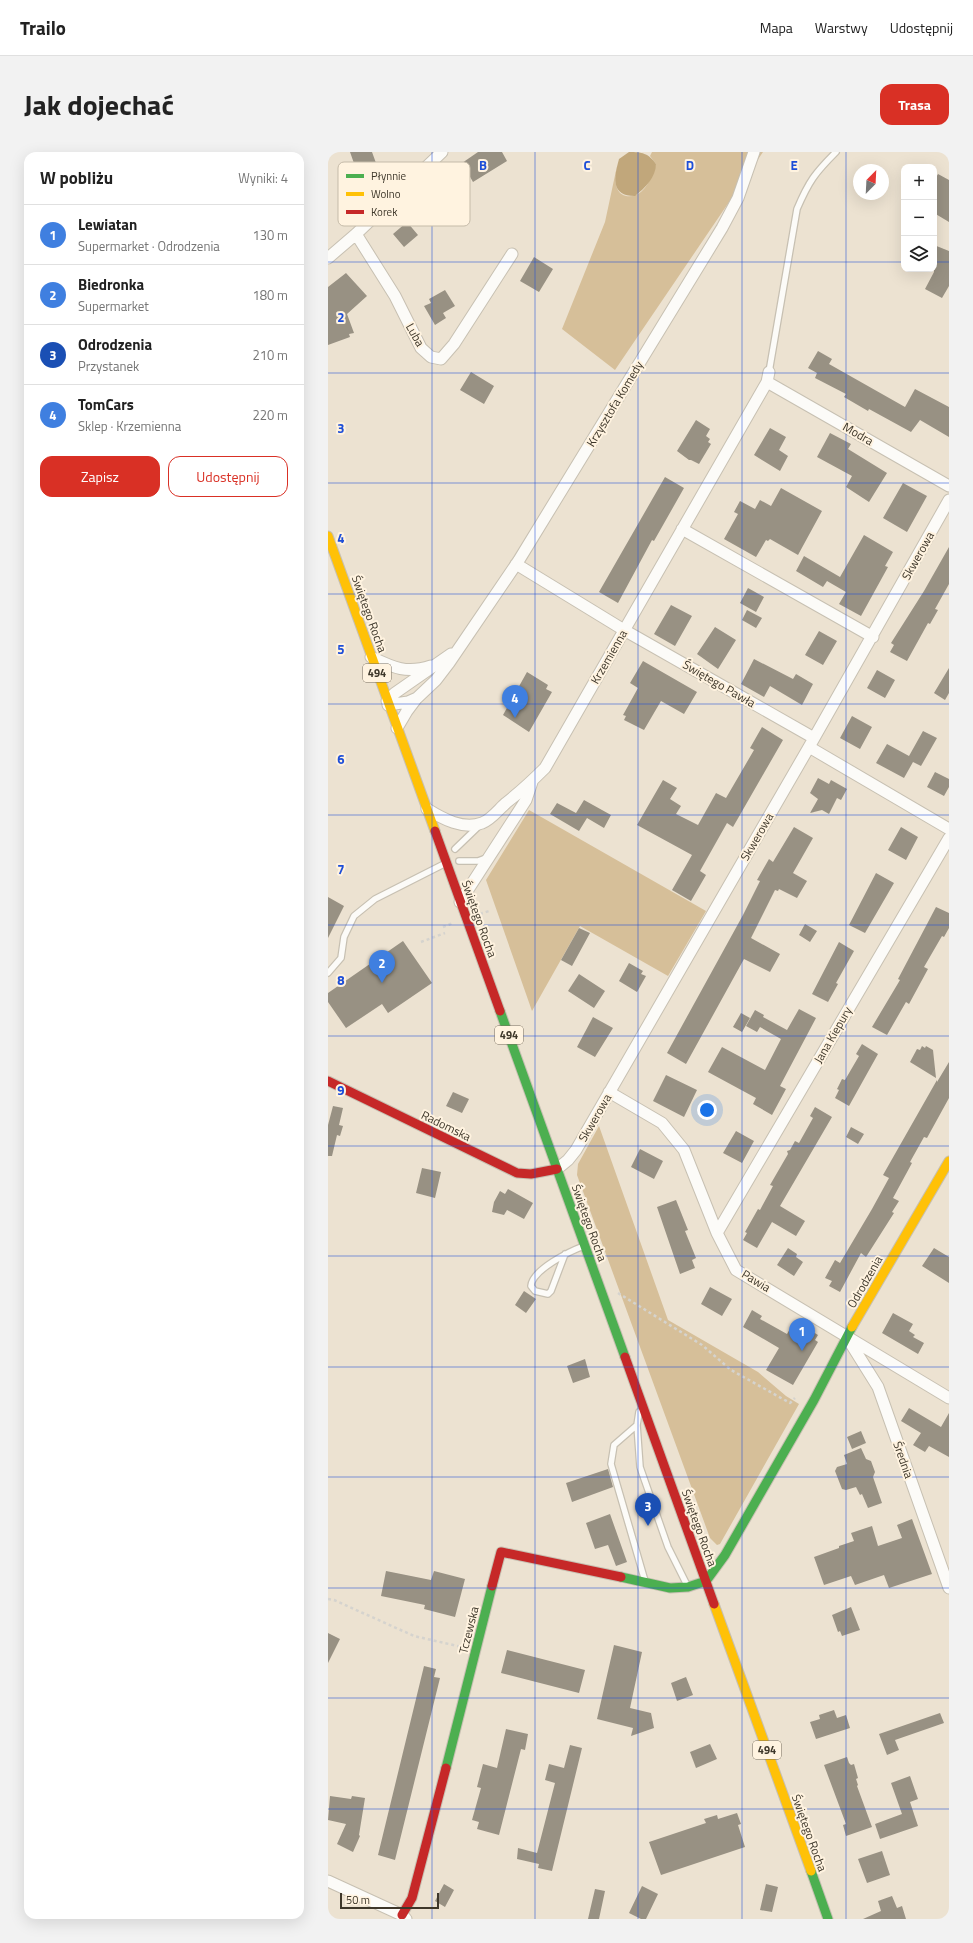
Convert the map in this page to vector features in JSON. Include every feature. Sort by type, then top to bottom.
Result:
[{"type":"main road","name":"Świętego Rocha","points":[[328,536],[336,566],[427,809],[828,1919]]},
{"type":"main road","name":"Radomska","points":[[328,1081],[517,1173],[531,1174],[557,1169]]},
{"type":"main road","name":"Odrodzenia","points":[[706,1581],[729,1548],[814,1400],[847,1336],[949,1161]]},
{"type":"main road","name":"Tczewska","points":[[404,1917],[412,1898],[501,1552],[670,1588],[688,1587],[706,1581]]},
{"type":"street","points":[[432,162],[442,152]]},
{"type":"street","name":"Krzysztofa Komedy","points":[[397,728],[417,698],[436,680],[460,647],[516,564],[722,228],[738,198],[754,152]]},
{"type":"street","points":[[328,258],[364,226]]},
{"type":"street","name":"Luba","points":[[356,234],[395,296],[421,348],[431,357],[441,359],[454,344],[512,254]]},
{"type":"street","name":"Modra","points":[[768,377],[949,486]]},
{"type":"street","name":"Krzemienna","points":[[483,822],[532,782],[545,768],[768,377]]},
{"type":"street","name":"Skwerowa","points":[[557,1169],[568,1160],[576,1150],[610,1092],[812,743],[949,500]]},
{"type":"street","points":[[682,529],[872,637]]},
{"type":"street","name":"Świętego Pawła","points":[[516,564],[812,743],[949,829]]},
{"type":"street","name":"Krzysztofa Komedy","points":[[388,703],[395,693],[460,647]]},
{"type":"street","name":"Krzysztofa Komedy","points":[[371,657],[407,671],[438,664]]},
{"type":"street","name":"Krzysztofa Komedy","points":[[388,703],[408,702],[417,698]]},
{"type":"street","name":"Krzemienna","points":[[460,902],[526,800],[532,782]]},
{"type":"street","points":[[427,809],[442,818],[456,823],[470,825],[483,822]]},
{"type":"street","name":"Jana Kiepury","points":[[717,1233],[949,838]]},
{"type":"street","name":"Pawia","points":[[610,1092],[662,1123],[684,1150],[717,1233],[736,1270],[949,1398]]},
{"type":"street","name":"Średnia","points":[[847,1336],[878,1388],[949,1588]]},
{"type":"street","points":[[328,1881],[404,1917]]},
{"type":"lane","points":[[768,377],[798,209],[806,189],[816,172],[836,152]]},
{"type":"lane","points":[[455,849],[483,822]]},
{"type":"lane","points":[[459,861],[478,861],[490,857]]},
{"type":"lane","points":[[328,973],[341,958],[344,937],[354,916],[374,899],[446,863]]},
{"type":"lane","points":[[566,1254],[551,1291],[548,1294],[535,1291],[531,1286],[531,1282],[554,1260],[566,1254],[584,1246]]},
{"type":"lane","points":[[640,1401],[637,1425],[640,1467],[668,1547],[688,1587]]},
{"type":"lane","points":[[637,1425],[614,1445],[611,1464],[636,1554],[646,1583]]},
{"type":"path","points":[[443,927],[459,921]]},
{"type":"path","points":[[421,942],[445,933]]},
{"type":"path","points":[[616,1292],[702,1344],[731,1370],[790,1403],[795,1398]]},
{"type":"path","points":[[328,1599],[334,1600],[414,1636],[476,1650]]},
{"type":"shaded area","points":[[629,152],[644,154],[650,157],[656,164],[656,169],[652,178],[635,196],[621,193],[615,179],[619,159]]},
{"type":"shaded area","points":[[652,152],[763,152],[615,370],[562,329],[605,222],[617,166],[616,183],[619,192],[625,196],[636,195],[645,188],[652,175],[656,164],[650,156]]},
{"type":"shaded area","points":[[529,810],[706,911],[668,976],[580,926],[532,1011],[486,880]]},
{"type":"shaded area","points":[[599,1126],[668,1320],[758,1372],[786,1396],[799,1404],[720,1544],[717,1545],[710,1538],[577,1175],[578,1164]]},
{"type":"building","points":[[350,152],[372,152],[376,162],[354,162]]},
{"type":"building","points":[[478,152],[502,152],[507,161],[473,182],[470,177],[470,162],[463,162]]},
{"type":"building","points":[[938,174],[949,180],[949,222],[937,215]]},
{"type":"building","points":[[402,226],[410,226],[418,235],[404,247],[393,234]]},
{"type":"building","points":[[937,246],[949,251],[949,286],[942,298],[925,289],[934,272],[937,272]]},
{"type":"building","points":[[534,257],[553,269],[539,292],[520,281]]},
{"type":"building","points":[[346,273],[367,296],[347,314],[354,333],[349,334],[350,337],[328,345],[328,287]]},
{"type":"building","points":[[445,290],[455,306],[443,313],[446,318],[435,325],[424,306],[431,303],[429,299]]},
{"type":"building","points":[[818,351],[832,359],[829,364],[905,407],[915,389],[949,407],[949,437],[920,420],[911,432],[869,409],[868,411],[844,397],[846,394],[815,378],[817,373],[808,368]]},
{"type":"building","points":[[471,372],[494,386],[484,404],[460,390]]},
{"type":"building","points":[[696,420],[710,429],[706,436],[710,439],[708,442],[711,444],[699,464],[689,460],[677,451]]},
{"type":"building","points":[[770,428],[786,437],[779,450],[788,456],[780,471],[754,455]]},
{"type":"building","points":[[830,433],[851,444],[848,449],[887,473],[869,502],[846,487],[852,476],[817,457]]},
{"type":"building","points":[[665,477],[684,488],[654,541],[652,540],[618,603],[599,592]]},
{"type":"building","points":[[903,483],[927,496],[907,532],[883,518]]},
{"type":"building","points":[[781,488],[822,511],[798,555],[770,539],[768,541],[766,540],[756,557],[724,539],[738,514],[734,512],[740,501],[755,509],[760,500],[771,506]]},
{"type":"building","points":[[864,535],[893,552],[885,566],[888,567],[861,616],[839,604],[846,592],[827,581],[823,587],[796,571],[804,556],[840,577]]},
{"type":"building","points":[[949,547],[949,584],[935,609],[938,610],[930,624],[928,623],[907,661],[890,652],[894,645],[891,643],[924,591]]},
{"type":"building","points":[[748,588],[764,597],[756,612],[740,603]]},
{"type":"building","points":[[671,605],[692,616],[675,646],[654,634]]},
{"type":"building","points":[[747,610],[762,618],[756,628],[742,620]]},
{"type":"building","points":[[715,627],[736,640],[718,669],[697,654]]},
{"type":"building","points":[[819,631],[837,641],[823,665],[805,655]]},
{"type":"building","points":[[754,659],[793,679],[796,674],[813,684],[802,705],[770,686],[764,697],[741,684]]},
{"type":"building","points":[[643,661],[697,692],[684,714],[661,701],[644,730],[624,720],[626,716],[623,715],[638,688],[630,683]]},
{"type":"building","points":[[949,668],[949,693],[945,700],[934,693]]},
{"type":"building","points":[[877,670],[895,680],[885,698],[867,688]]},
{"type":"building","points":[[527,672],[548,685],[546,689],[552,692],[529,732],[503,715]]},
{"type":"building","points":[[852,716],[872,727],[860,749],[840,738]]},
{"type":"building","points":[[762,727],[783,740],[733,827],[727,823],[700,871],[706,875],[691,901],[672,890],[692,855],[637,825],[663,780],[677,788],[670,799],[681,806],[676,814],[698,825],[716,793],[726,798],[754,750],[750,748]]},
{"type":"building","points":[[923,731],[937,738],[921,766],[913,762],[904,778],[876,763],[887,744],[909,756]]},
{"type":"building","points":[[935,772],[949,779],[949,787],[944,796],[927,787]]},
{"type":"building","points":[[818,778],[829,784],[831,780],[847,789],[841,800],[837,798],[829,814],[822,810],[810,813],[818,799],[810,793]]},
{"type":"building","points":[[584,800],[611,815],[604,828],[587,818],[579,831],[550,814],[557,803],[576,813]]},
{"type":"building","points":[[794,827],[813,838],[793,873],[807,881],[797,898],[779,889],[778,891],[775,890],[751,938],[780,954],[770,972],[744,959],[686,1064],[667,1053],[743,915],[760,881],[757,880],[769,859],[773,862]]},
{"type":"building","points":[[901,827],[918,837],[906,860],[888,850]]},
{"type":"building","points":[[876,873],[894,883],[865,933],[849,925]]},
{"type":"building","points":[[328,897],[344,906],[328,938]]},
{"type":"building","points":[[936,907],[949,913],[949,928],[944,937],[942,936],[924,967],[928,969],[909,1004],[906,1002],[887,1035],[872,1027],[900,980],[898,979]]},
{"type":"building","points":[[805,924],[817,931],[810,942],[799,935]]},
{"type":"building","points":[[579,928],[590,933],[572,966],[561,960]]},
{"type":"building","points":[[403,941],[432,983],[388,1013],[382,1004],[346,1028],[328,1002],[328,993]]},
{"type":"building","points":[[839,942],[854,951],[836,983],[838,984],[828,1002],[812,994]]},
{"type":"building","points":[[629,963],[643,971],[641,974],[646,976],[637,992],[619,981]]},
{"type":"building","points":[[579,974],[605,991],[594,1008],[568,991]]},
{"type":"building","points":[[799,1009],[816,1018],[780,1086],[786,1089],[772,1115],[753,1104],[756,1098],[708,1072],[722,1047],[765,1070],[781,1039],[760,1027],[757,1032],[746,1026],[755,1010],[764,1015],[763,1017],[787,1030]]},
{"type":"building","points":[[741,1013],[750,1018],[742,1032],[733,1027]]},
{"type":"building","points":[[593,1017],[613,1028],[595,1057],[577,1047]]},
{"type":"building","points":[[862,1044],[878,1054],[849,1106],[835,1098],[839,1090],[837,1089],[842,1079],[845,1080],[859,1056],[856,1054]]},
{"type":"building","points":[[922,1046],[925,1048],[926,1046],[933,1050],[936,1078],[910,1062],[917,1049],[920,1050]]},
{"type":"building","points":[[949,1062],[949,1098],[927,1138],[924,1137],[910,1162],[912,1163],[893,1198],[899,1201],[892,1212],[894,1213],[866,1257],[861,1253],[840,1292],[829,1286],[832,1281],[825,1278],[835,1260],[840,1263],[872,1209],[889,1178],[883,1175],[937,1080],[937,1082]]},
{"type":"building","points":[[666,1075],[697,1090],[684,1117],[653,1101]]},
{"type":"building","points":[[453,1092],[469,1099],[462,1113],[446,1106]]},
{"type":"building","points":[[333,1106],[343,1108],[339,1125],[343,1126],[340,1136],[337,1135],[332,1156],[328,1156],[328,1125]]},
{"type":"building","points":[[815,1107],[832,1117],[780,1206],[805,1221],[796,1236],[772,1222],[757,1248],[743,1240],[747,1233],[745,1232],[758,1209],[760,1210],[773,1186],[770,1185],[788,1154],[787,1151],[790,1150],[795,1141],[799,1143],[813,1118],[810,1116]]},
{"type":"building","points":[[851,1127],[864,1134],[858,1144],[846,1137]]},
{"type":"building","points":[[736,1131],[754,1141],[742,1163],[723,1153]]},
{"type":"building","points":[[640,1149],[663,1161],[654,1179],[631,1167]]},
{"type":"building","points":[[422,1168],[441,1172],[435,1198],[416,1193]]},
{"type":"building","points":[[508,1189],[533,1203],[524,1219],[507,1210],[504,1215],[492,1212],[494,1202],[500,1191],[505,1194]]},
{"type":"building","points":[[676,1200],[688,1230],[685,1231],[696,1258],[692,1260],[695,1268],[680,1274],[657,1207]]},
{"type":"building","points":[[788,1248],[797,1254],[796,1257],[803,1262],[794,1276],[777,1265]]},
{"type":"building","points":[[934,1248],[949,1257],[949,1283],[922,1266]]},
{"type":"building","points":[[710,1287],[732,1299],[722,1316],[701,1304]]},
{"type":"building","points":[[524,1291],[536,1299],[526,1313],[515,1305]]},
{"type":"building","points":[[752,1310],[762,1316],[760,1319],[787,1334],[791,1327],[800,1332],[803,1326],[818,1335],[815,1340],[818,1342],[793,1385],[766,1370],[779,1348],[743,1327]]},
{"type":"building","points":[[893,1313],[913,1324],[909,1331],[915,1335],[913,1337],[924,1343],[918,1354],[882,1333]]},
{"type":"building","points":[[585,1359],[590,1377],[573,1383],[567,1366]]},
{"type":"building","points":[[909,1408],[941,1427],[949,1413],[949,1457],[929,1446],[925,1452],[913,1445],[921,1433],[901,1421]]},
{"type":"building","points":[[861,1431],[866,1443],[852,1449],[847,1437]]},
{"type":"building","points":[[861,1448],[866,1459],[871,1461],[875,1472],[873,1477],[882,1503],[868,1508],[862,1494],[860,1495],[856,1487],[846,1490],[842,1489],[835,1471],[837,1467],[847,1464],[844,1455]]},
{"type":"building","points":[[608,1469],[613,1487],[572,1502],[566,1483]]},
{"type":"building","points":[[610,1514],[627,1562],[616,1566],[608,1545],[595,1549],[586,1523]]},
{"type":"building","points":[[912,1519],[932,1574],[889,1588],[884,1575],[855,1585],[851,1576],[824,1585],[814,1557],[854,1541],[851,1533],[872,1526],[878,1546],[902,1538],[897,1525]]},
{"type":"building","points":[[386,1571],[431,1580],[434,1571],[465,1579],[455,1617],[424,1609],[425,1605],[381,1596]]},
{"type":"building","points":[[851,1607],[860,1630],[842,1636],[840,1631],[838,1632],[832,1615]]},
{"type":"building","points":[[328,1633],[340,1639],[328,1663]]},
{"type":"building","points":[[614,1645],[642,1652],[630,1708],[651,1713],[654,1728],[631,1736],[633,1728],[597,1719]]},
{"type":"building","points":[[507,1650],[585,1670],[579,1693],[501,1673]]},
{"type":"building","points":[[424,1666],[436,1669],[434,1677],[440,1678],[395,1860],[378,1855]]},
{"type":"building","points":[[686,1677],[693,1695],[677,1701],[671,1683]]},
{"type":"building","points":[[834,1710],[837,1718],[846,1715],[850,1728],[816,1739],[810,1722],[820,1719],[819,1715]]},
{"type":"building","points":[[940,1713],[944,1723],[895,1740],[899,1750],[887,1755],[879,1734]]},
{"type":"building","points":[[506,1729],[528,1734],[525,1750],[521,1749],[499,1835],[477,1829],[479,1822],[472,1820],[481,1788],[477,1787],[483,1764],[497,1768]]},
{"type":"building","points":[[710,1744],[717,1759],[696,1768],[690,1752]]},
{"type":"building","points":[[570,1745],[582,1748],[552,1871],[538,1868],[539,1864],[517,1859],[518,1848],[537,1853],[555,1783],[545,1780],[549,1764],[564,1768]]},
{"type":"building","points":[[847,1757],[851,1765],[854,1764],[858,1778],[856,1779],[857,1786],[872,1827],[846,1836],[843,1825],[846,1824],[824,1765]]},
{"type":"building","points":[[910,1776],[918,1799],[910,1802],[918,1826],[880,1839],[875,1824],[902,1814],[891,1783]]},
{"type":"building","points":[[330,1796],[351,1799],[352,1796],[365,1798],[360,1836],[353,1852],[337,1844],[346,1824],[328,1820]]},
{"type":"building","points":[[737,1813],[741,1824],[738,1825],[745,1847],[661,1875],[649,1842],[706,1823],[704,1819],[717,1815],[718,1819]]},
{"type":"building","points":[[882,1851],[890,1875],[867,1883],[858,1859]]},
{"type":"building","points":[[444,1884],[454,1890],[445,1907],[435,1901]]},
{"type":"building","points":[[766,1884],[778,1887],[772,1912],[760,1910]]},
{"type":"building","points":[[642,1886],[658,1894],[646,1919],[641,1919],[629,1913]]},
{"type":"building","points":[[595,1889],[605,1891],[599,1919],[588,1919]]},
{"type":"building","points":[[892,1896],[897,1908],[902,1906],[906,1919],[863,1919],[881,1911],[878,1901]]},
{"type":"traffic: fast","points":[[500,1011],[625,1357]]},
{"type":"traffic: fast","points":[[621,1577],[670,1588],[688,1587],[706,1581],[725,1555],[814,1400],[852,1327]]},
{"type":"traffic: fast","points":[[446,1768],[492,1586]]},
{"type":"traffic: fast","points":[[811,1871],[828,1919]]},
{"type":"traffic: slow","points":[[328,536],[435,831]]},
{"type":"traffic: slow","points":[[852,1327],[949,1161]]},
{"type":"traffic: slow","points":[[714,1604],[811,1871]]},
{"type":"traffic: jam","points":[[435,831],[500,1011]]},
{"type":"traffic: jam","points":[[328,1081],[517,1173],[531,1174],[557,1169]]},
{"type":"traffic: jam","points":[[625,1357],[714,1604]]},
{"type":"traffic: jam","points":[[492,1586],[501,1552],[621,1577]]},
{"type":"traffic: jam","points":[[402,1915],[412,1898],[446,1768]]},
{"type":"place","name":"TomCars","points":[[515,718]]},
{"type":"place","name":"Biedronka","points":[[382,983]]},
{"type":"place","name":"Lewiatan","points":[[802,1351]]},
{"type":"place","name":"Odrodzenia","points":[[648,1526]]}]
